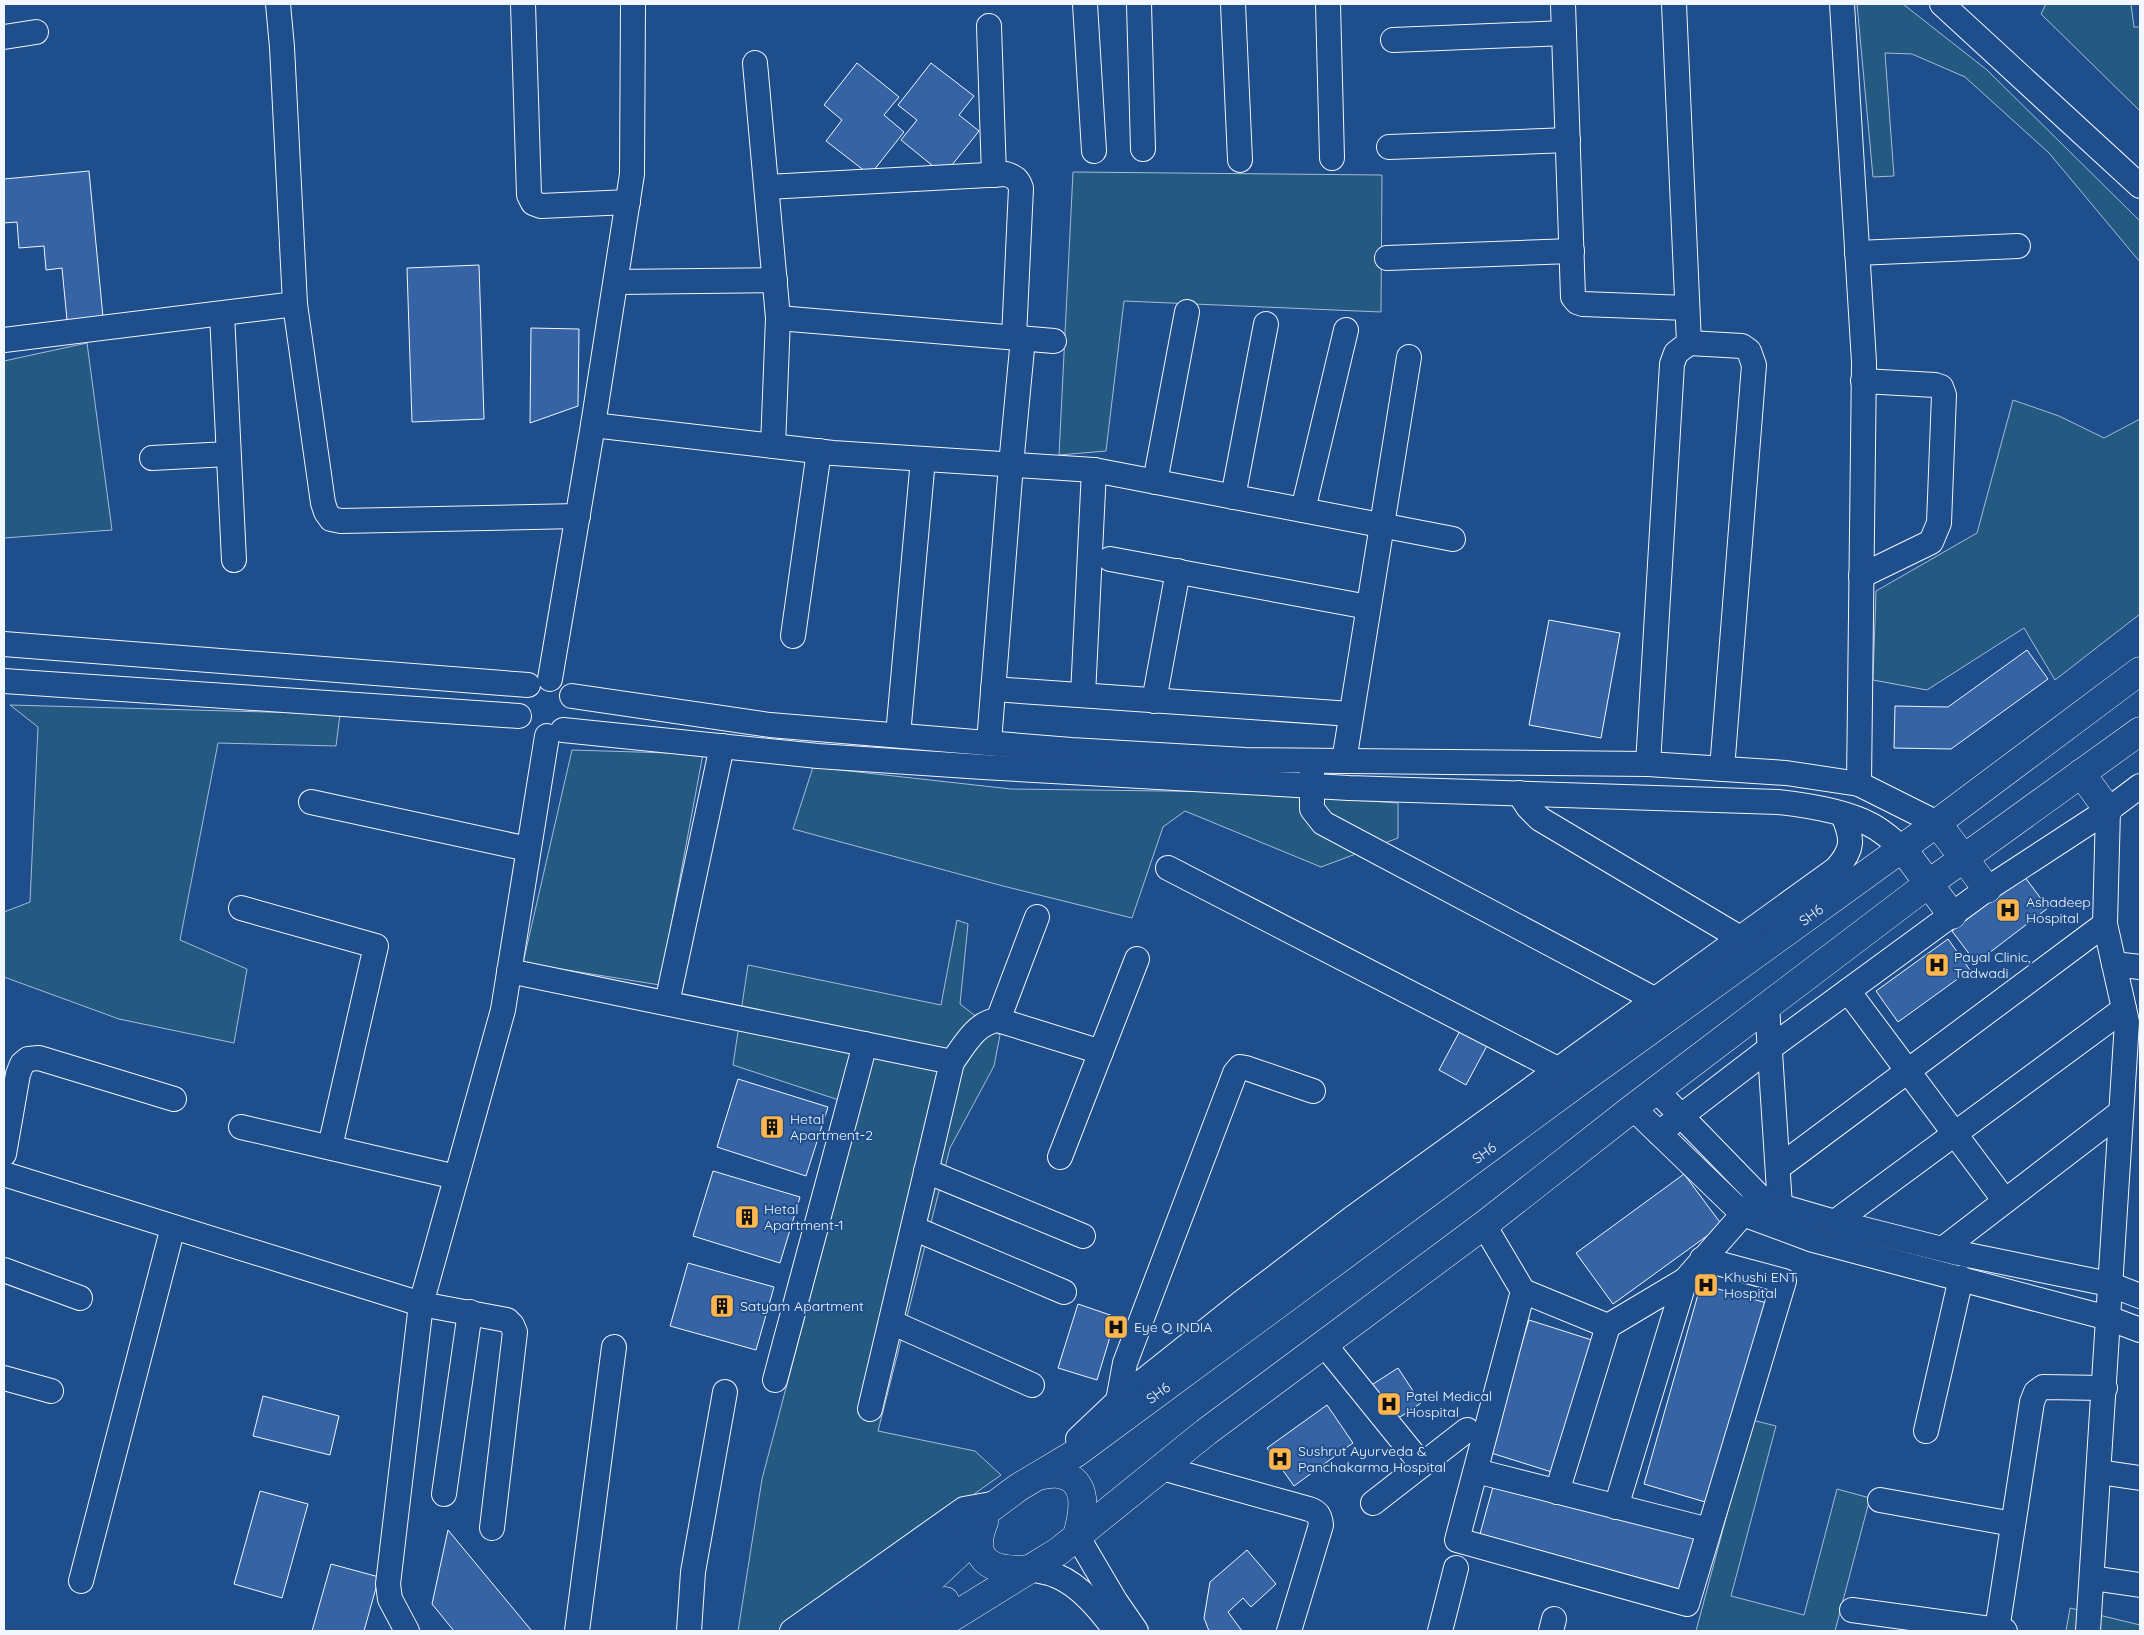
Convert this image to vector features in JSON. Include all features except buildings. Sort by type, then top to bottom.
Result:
[{"type":"main road","name":"SH6","points":[[825,1631],[997,1503],[1076,1453],[1570,1075],[1762,951],[2140,671]]},
{"type":"main road","points":[[930,1631],[1059,1551],[1206,1432],[1484,1224],[1767,1006],[1963,858],[2140,731]]},
{"type":"main road","points":[[2081,773],[2108,810]]},
{"type":"main road","points":[[1937,823],[1987,889]]},
{"type":"main road","points":[[1902,848],[1952,915]]},
{"type":"main road","points":[[1038,1476],[1058,1474],[1070,1479],[1079,1489],[1084,1503],[1083,1516],[1077,1536]]},
{"type":"main road","points":[[997,1503],[984,1522],[980,1534],[980,1549],[984,1560],[998,1569],[1030,1569]]},
{"type":"main road","points":[[862,1631],[916,1592],[980,1534]]},
{"type":"main road","points":[[901,1631],[930,1610],[998,1569]]},
{"type":"street","points":[[278,4],[282,35],[295,304],[323,503],[326,512],[331,519],[341,521],[578,516]]},
{"type":"street","points":[[523,4],[529,195],[533,203],[541,206],[628,202]]},
{"type":"street","points":[[633,4],[632,174],[628,202],[578,516],[539,682],[519,697],[517,706],[523,725],[529,731],[538,735],[555,733],[722,746],[818,756],[1311,786],[1751,799],[1804,805],[1843,815],[1870,824],[1902,848]]},
{"type":"street","points":[[1085,4],[1094,151]]},
{"type":"street","points":[[1138,4],[1143,149]]},
{"type":"street","points":[[1234,4],[1240,160]]},
{"type":"street","points":[[1328,4],[1332,158]]},
{"type":"street","points":[[1563,4],[1573,297],[1577,302],[1583,304],[1687,308]]},
{"type":"street","points":[[1674,4],[1689,343]]},
{"type":"street","points":[[1842,4],[1863,381],[1859,784]]},
{"type":"street","points":[[1942,4],[2140,186]]},
{"type":"street","points":[[989,26],[994,175]]},
{"type":"street","points":[[4,37],[36,32]]},
{"type":"street","points":[[1393,40],[1564,33]]},
{"type":"street","points":[[755,63],[778,318],[773,446]]},
{"type":"street","points":[[1389,147],[1568,140]]},
{"type":"street","points":[[767,187],[994,175],[1013,176],[1018,180],[1020,188],[1019,338],[989,742]]},
{"type":"street","points":[[1857,253],[2018,246]]},
{"type":"street","points":[[1387,258],[1572,251]]},
{"type":"street","points":[[616,282],[775,280]]},
{"type":"street","points":[[4,340],[295,304]]},
{"type":"street","points":[[1155,482],[1187,312]]},
{"type":"street","points":[[222,314],[234,560]]},
{"type":"street","points":[[778,318],[1054,340]]},
{"type":"street","points":[[1233,497],[1266,324]]},
{"type":"street","points":[[1303,510],[1346,330]]},
{"type":"street","points":[[1648,764],[1672,364],[1676,353],[1689,343],[1742,346],[1749,351],[1754,365],[1722,769]]},
{"type":"street","points":[[1344,761],[1409,357]]},
{"type":"street","points":[[1862,576],[1931,542],[1939,523],[1944,395],[1941,387],[1935,385],[1863,381]]},
{"type":"street","points":[[593,425],[818,451],[1094,470],[1453,539]]},
{"type":"street","points":[[793,636],[818,451]]},
{"type":"street","points":[[152,458],[228,454]]},
{"type":"street","points":[[898,734],[923,459]]},
{"type":"street","points":[[1083,695],[1094,470]]},
{"type":"street","points":[[1110,559],[1368,608]]},
{"type":"street","points":[[1154,701],[1178,571]]},
{"type":"street","points":[[4,644],[539,682],[566,688],[572,696],[573,715],[555,733],[528,849],[503,1010],[421,1304],[388,1584],[390,1599],[405,1626]]},
{"type":"street","points":[[4,681],[519,716]]},
{"type":"street","points":[[993,689],[1351,714]]},
{"type":"street","points":[[572,696],[770,725],[1163,755],[1246,760],[1648,764],[1786,773],[1859,784],[1937,823]]},
{"type":"street","points":[[667,1004],[722,746]]},
{"type":"street","points":[[1313,760],[1312,809],[1323,823],[1656,1000]]},
{"type":"street","points":[[1659,1133],[1770,1048],[1987,889],[2108,810],[2140,786]]},
{"type":"street","points":[[1519,792],[1528,807],[1540,819],[1762,951]]},
{"type":"street","points":[[311,802],[528,849]]},
{"type":"street","points":[[2108,810],[2140,805]]},
{"type":"street","points":[[2088,1631],[2127,1022],[2105,924],[2108,810]]},
{"type":"street","points":[[1038,1476],[1118,1401],[1240,1303],[1343,1225],[1570,1075],[1656,1000],[1739,937],[1828,874],[1843,860],[1850,850],[1851,838],[1843,815]]},
{"type":"street","points":[[1168,868],[1570,1075]]},
{"type":"street","points":[[241,908],[376,946],[330,1148]]},
{"type":"street","points":[[998,1020],[1037,917]]},
{"type":"street","points":[[1779,1167],[2105,924]]},
{"type":"street","points":[[1060,1157],[1138,959]]},
{"type":"street","points":[[2114,964],[2140,967]]},
{"type":"street","points":[[509,971],[952,1062]]},
{"type":"street","points":[[1848,991],[2005,1202]]},
{"type":"street","points":[[1767,1006],[1779,1167],[1780,1206]]},
{"type":"street","points":[[1835,1222],[2124,1009]]},
{"type":"street","points":[[870,1409],[952,1062],[977,1030],[990,1021],[998,1020],[1101,1052]]},
{"type":"street","points":[[775,1380],[865,1044]]},
{"type":"street","points":[[4,1154],[18,1074],[22,1064],[28,1059],[39,1058],[174,1099]]},
{"type":"street","points":[[1118,1401],[1124,1363],[1235,1073],[1240,1067],[1246,1068],[1313,1091]]},
{"type":"street","points":[[1657,1091],[1759,1196],[1780,1206],[1958,1253],[2109,1284],[2140,1296]]},
{"type":"street","points":[[1633,1108],[1743,1214],[1813,1240],[2108,1318],[2140,1330]]},
{"type":"street","points":[[1944,1248],[2121,1112]]},
{"type":"street","points":[[242,1127],[456,1177]]},
{"type":"street","points":[[926,1171],[1083,1236]]},
{"type":"street","points":[[4,1174],[421,1304],[507,1320],[515,1332],[492,1528]]},
{"type":"street","points":[[1557,1492],[1608,1326],[1685,1280],[1759,1196]]},
{"type":"street","points":[[1484,1224],[1523,1290],[1608,1326]]},
{"type":"street","points":[[81,1581],[173,1227]]},
{"type":"street","points":[[913,1228],[1064,1292]]},
{"type":"street","points":[[1523,1290],[1457,1540],[1687,1604],[1784,1281],[1702,1259]]},
{"type":"street","points":[[4,1270],[80,1298]]},
{"type":"street","points":[[1926,1431],[1961,1278]]},
{"type":"street","points":[[1616,1506],[1685,1280]]},
{"type":"street","points":[[444,1494],[470,1312]]},
{"type":"street","points":[[891,1322],[1032,1386]]},
{"type":"street","points":[[1324,1344],[1422,1465]]},
{"type":"street","points":[[577,1631],[614,1347]]},
{"type":"street","points":[[4,1378],[51,1391]]},
{"type":"street","points":[[1852,1610],[2001,1631],[2013,1524],[2032,1402],[2036,1392],[2043,1387],[2105,1388]]},
{"type":"street","points":[[689,1631],[693,1572],[725,1392]]},
{"type":"street","points":[[1373,1503],[1467,1430]]},
{"type":"street","points":[[1162,1468],[1309,1509],[1315,1511],[1320,1517],[1321,1525],[1289,1631]]},
{"type":"street","points":[[1476,1471],[1709,1530]]},
{"type":"street","points":[[2099,1472],[2140,1478]]},
{"type":"street","points":[[1880,1500],[2013,1524]]},
{"type":"street","points":[[792,1631],[964,1510],[997,1503]]},
{"type":"street","points":[[1077,1536],[1116,1602],[1136,1631]]},
{"type":"street","points":[[1440,1631],[1456,1568]]},
{"type":"street","points":[[1030,1569],[1057,1576],[1072,1585],[1090,1600],[1116,1631]]},
{"type":"street","points":[[2092,1578],[2140,1585]]},
{"type":"shaded area","points":[[1857,4],[1903,4],[1987,70],[2140,221],[2140,262],[2049,153],[1965,77],[1912,54],[1885,53],[1894,176],[1873,177]]},
{"type":"shaded area","points":[[2046,4],[2131,4],[2134,27],[2140,27],[2140,111],[2041,14]]},
{"type":"shaded area","points":[[1073,172],[1382,175],[1381,312],[1124,301],[1106,451],[1059,455]]},
{"type":"shaded area","points":[[87,343],[112,530],[4,538],[4,361]]},
{"type":"shaded area","points":[[2013,400],[2059,416],[2104,438],[2140,419],[2140,614],[2055,680],[2024,628],[1927,690],[1873,680],[1876,591],[1977,533]]},
{"type":"shaded area","points":[[10,705],[340,714],[336,746],[218,743],[180,940],[247,969],[234,1043],[119,1019],[4,977],[4,912],[30,902],[38,727]]},
{"type":"shaded area","points":[[572,750],[703,754],[660,985],[523,963]]},
{"type":"shaded area","points":[[813,767],[1011,789],[1244,792],[1398,803],[1398,838],[1321,867],[1185,811],[1163,827],[1132,918],[1003,886],[793,829]]},
{"type":"shaded area","points":[[957,920],[968,924],[960,1004],[1000,1035],[994,1066],[950,1148],[878,1431],[975,1451],[1001,1475],[781,1631],[738,1631],[762,1479],[860,1107],[733,1065],[748,965],[941,1005]]},
{"type":"shaded area","points":[[1752,1420],[1776,1426],[1731,1596],[1804,1615],[1837,1489],[1870,1498],[1835,1631],[1696,1631]]},
{"type":"shaded area","points":[[2070,1608],[2140,1625],[2140,1631],[2066,1631]]},
{"type":"place","name":"Ashadeep Hospital","points":[[2008,910]]},
{"type":"place","name":"Payal Clinic, Tadwadi","points":[[1937,965]]},
{"type":"place","name":"Hetal Apartment-2","points":[[772,1127]]},
{"type":"place","name":"Hetal Apartment-1","points":[[747,1217]]},
{"type":"place","name":"Khushi ENT Hospital","points":[[1706,1285]]},
{"type":"place","name":"Satyam Apartment","points":[[722,1306]]},
{"type":"place","name":"Eye Q INDIA","points":[[1116,1327]]},
{"type":"place","name":"Patel Medical Hospital","points":[[1389,1404]]},
{"type":"place","name":"Sushrut Ayurveda & Panchakarma Hospital","points":[[1280,1459]]}]
